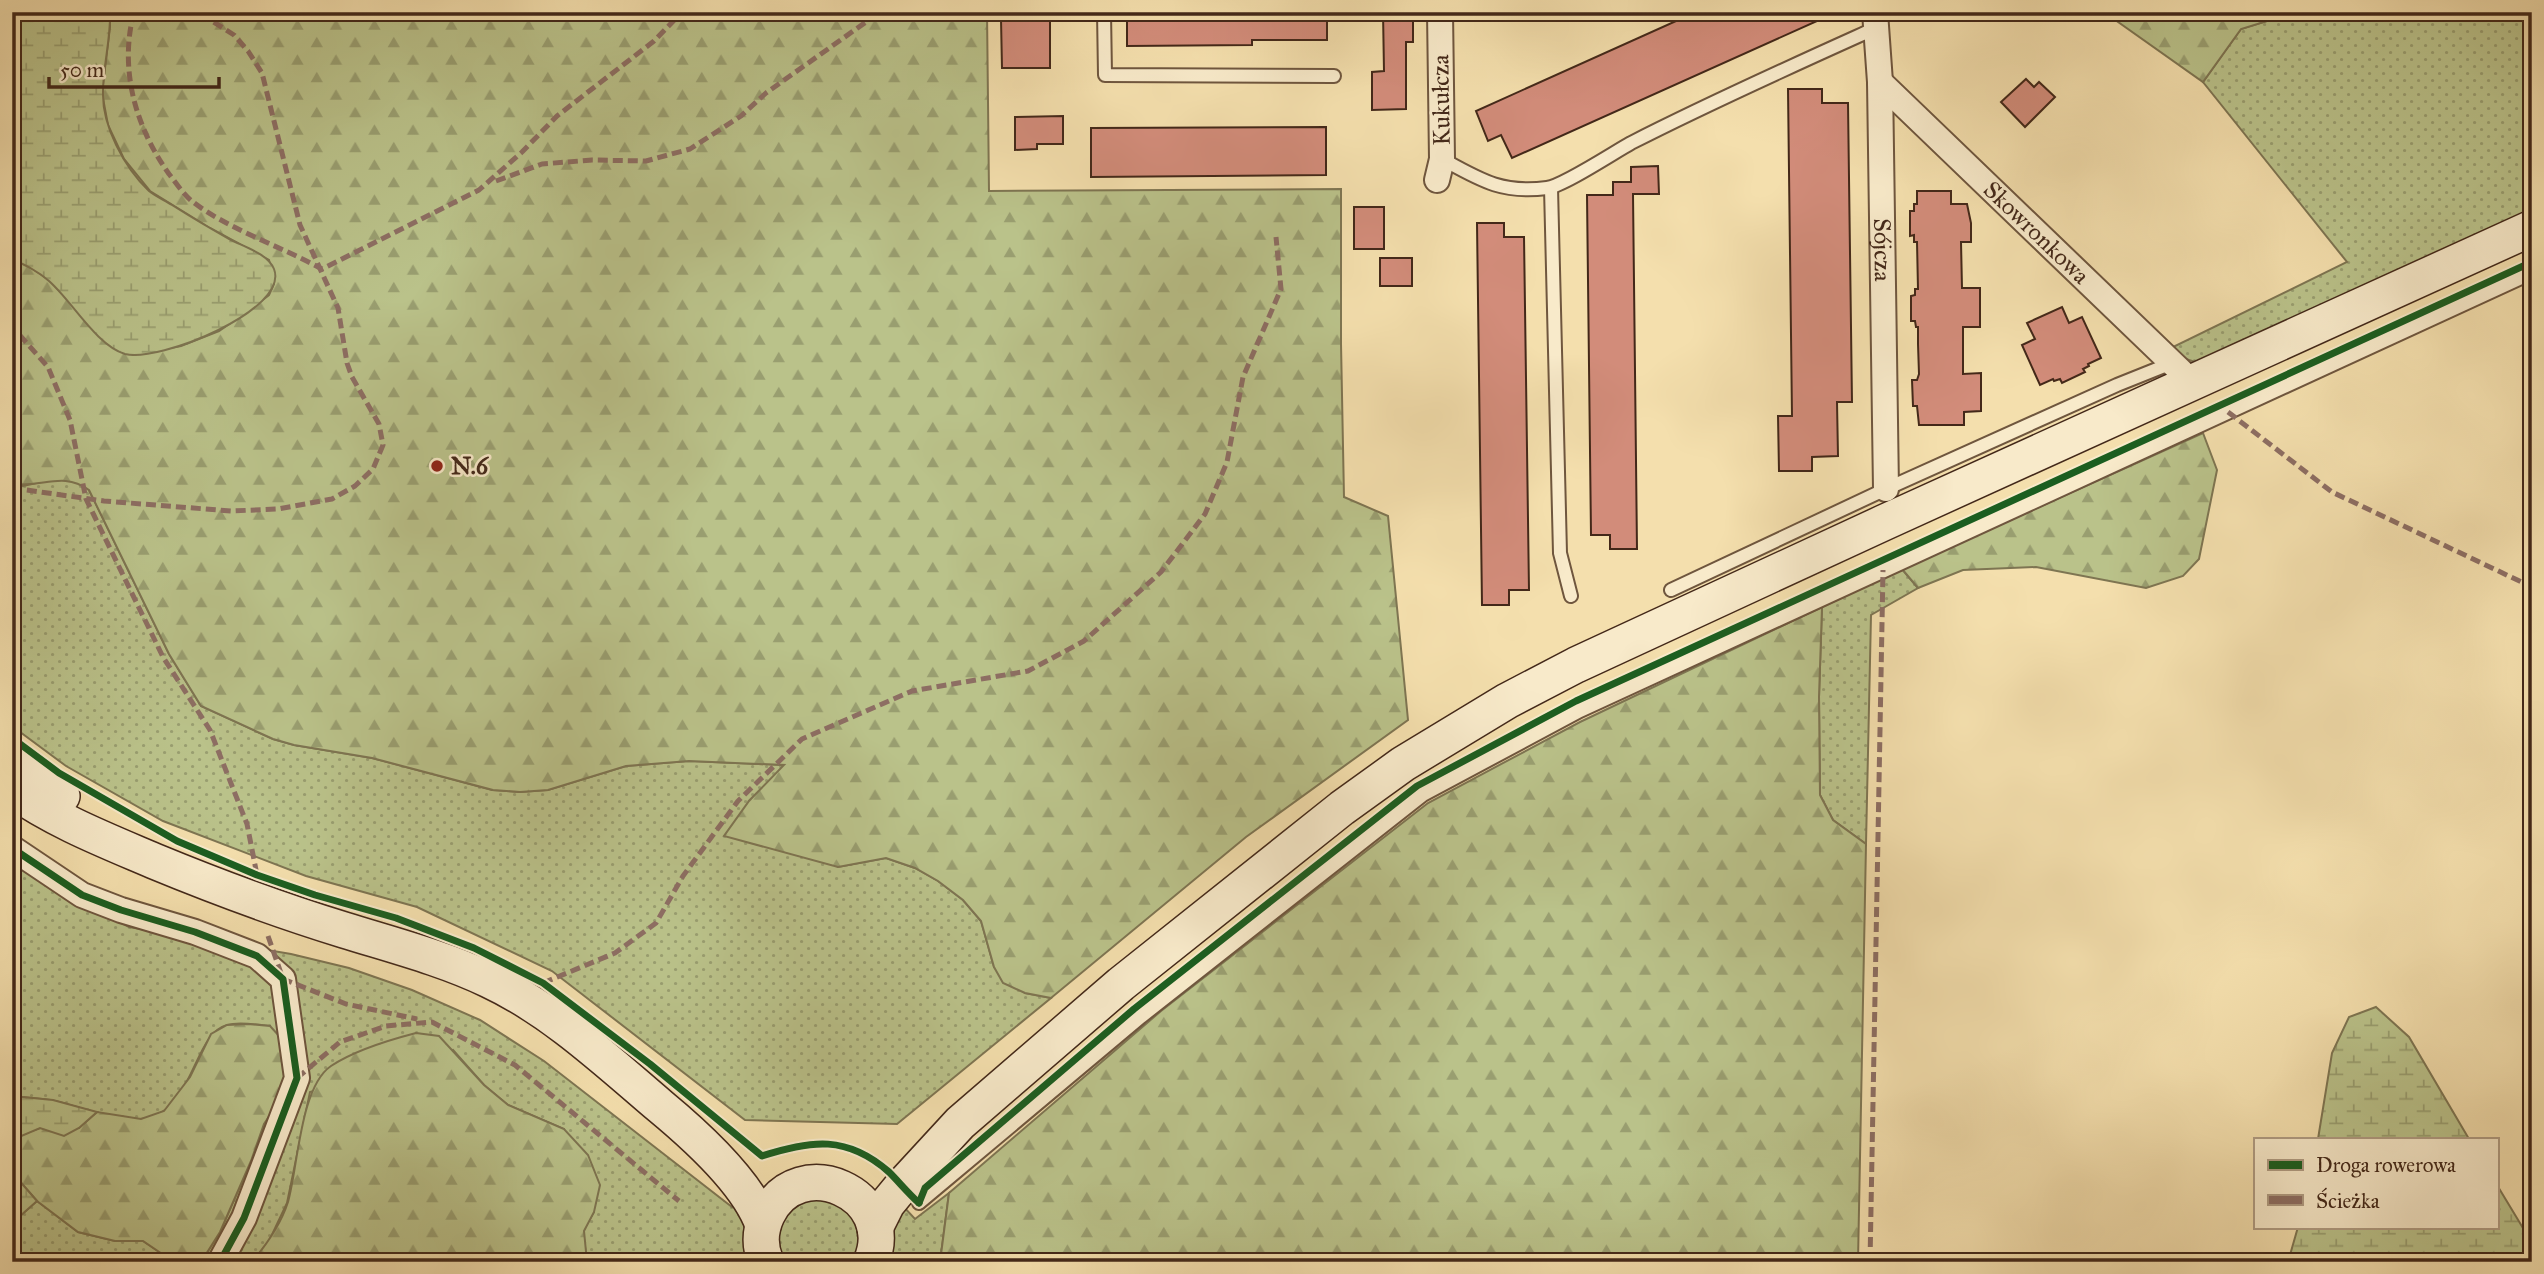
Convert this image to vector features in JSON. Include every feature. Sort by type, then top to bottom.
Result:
[{"type":"main road","points":[[851,1192],[888,1172],[960,1123],[1121,984],[1332,817],[1403,764],[1507,701],[1576,665],[1858,534],[2182,373],[2532,228]]},
{"type":"main road","points":[[12,760],[157,862]]},
{"type":"main road","points":[[12,790],[80,830],[265,906],[419,953],[490,980],[537,1008],[587,1044],[682,1124],[740,1185],[756,1207],[763,1225]]},
{"type":"main road","points":[[873,1245],[894,1195],[960,1123]]},
{"type":"main road","points":[[682,1124],[778,1181],[799,1186]]},
{"type":"main road","points":[[766,1262],[761,1240],[763,1225],[772,1205],[788,1190],[809,1183],[831,1183],[851,1192],[864,1204],[873,1219],[873,1245]]},
{"type":"street","name":"Kukułcza","points":[[1440,169],[1445,15]]},
{"type":"street","name":"Sójcza","points":[[1876,20],[1880,82],[1886,489]]},
{"type":"street","name":"Skowronkowa","points":[[1880,82],[2182,373]]},
{"type":"street","points":[[12,848],[82,895],[257,956],[283,979],[297,1077],[244,1218],[220,1262]]},
{"type":"lane","points":[[1104,12],[1105,75],[1334,76]]},
{"type":"lane","points":[[1440,169],[1518,190],[1551,188],[1629,144],[1876,20]]},
{"type":"lane","points":[[1551,188],[1560,553],[1571,596]]},
{"type":"lane","points":[[919,1203],[1141,1017],[1423,795],[1580,710],[2532,273]]},
{"type":"lane","points":[[1671,590],[2117,384],[2182,373]]},
{"type":"path","points":[[752,1147],[762,1156],[807,1143],[827,1143],[848,1148],[882,1168]]},
{"type":"green space","points":[[12,12],[110,12],[103,92],[106,118],[116,145],[131,170],[151,193],[267,259],[274,269],[274,285],[262,301],[243,316],[191,342],[142,355],[125,354],[104,342],[45,277],[12,259]]},
{"type":"green space","points":[[110,12],[987,12],[989,191],[1341,189],[1344,497],[1388,516],[1408,720],[1246,837],[1051,998],[1025,993],[1003,983],[994,967],[981,921],[963,900],[915,868],[886,858],[838,867],[724,836],[749,801],[784,765],[689,761],[626,766],[548,790],[493,790],[372,758],[273,739],[201,706],[169,654],[89,490],[79,484],[61,481],[12,484],[12,259],[49,280],[110,345],[133,355],[181,346],[219,331],[269,295],[274,284],[269,260],[150,191],[124,159],[108,125],[102,93]]},
{"type":"green space","points":[[2104,12],[2296,12],[2241,29],[2203,82]]},
{"type":"green space","points":[[2296,12],[2532,12],[2532,213],[2198,363],[2186,359],[2173,347],[2347,262],[2203,82],[2241,29]]},
{"type":"green space","points":[[2203,433],[2217,470],[2199,559],[2183,576],[2146,588],[2036,567],[1963,570],[1918,588],[1902,569]]},
{"type":"green space","points":[[55,479],[77,481],[89,490],[169,654],[201,706],[273,739],[372,758],[492,790],[548,790],[626,766],[689,761],[785,765],[749,801],[838,867],[886,858],[915,868],[938,881],[963,900],[981,921],[994,967],[1025,993],[1051,998],[897,1124],[745,1120],[552,971],[417,907],[306,876],[163,821],[66,766],[12,726],[12,484],[23,486]]},
{"type":"green space","points":[[1902,569],[1918,588],[1871,615],[1866,844],[1833,820],[1820,795],[1822,607]]},
{"type":"green space","points":[[1822,607],[1820,795],[1833,820],[1866,844],[1858,1262],[940,1262],[949,1193],[1161,1011],[1428,803],[1580,722]]},
{"type":"green space","points":[[12,864],[129,927],[291,954],[349,968],[412,990],[480,1020],[544,1061],[732,1207],[738,1202],[744,1210],[748,1262],[587,1262],[583,1231],[594,1212],[564,1129],[508,1105],[484,1085],[453,1050],[310,1092],[287,1203],[269,1241],[252,1262],[201,1262],[220,1232],[264,1124],[282,1097],[270,1026],[232,1024],[215,1032],[171,1104],[158,1114],[140,1119],[97,1113],[55,1101],[12,1096]]},
{"type":"green space","points":[[2376,1007],[2409,1037],[2468,1138],[2318,1138],[2332,1053],[2349,1017]]},
{"type":"green space","points":[[227,1025],[270,1026],[281,1038],[286,1076],[282,1097],[264,1124],[220,1232],[201,1262],[174,1262],[143,1241],[115,1241],[78,1232],[37,1201],[16,1177],[12,1169],[14,1137],[40,1128],[79,1128],[97,1112],[141,1119],[164,1111],[190,1077],[211,1034]]},
{"type":"green space","points":[[416,1033],[439,1036],[484,1085],[508,1105],[564,1129],[588,1155],[600,1185],[594,1212],[584,1231],[587,1262],[252,1262],[273,1234],[288,1202],[306,1109],[321,1076],[331,1066],[351,1055]]},
{"type":"green space","points":[[12,1096],[53,1100],[97,1112],[79,1128],[64,1136],[40,1128],[12,1140]]},
{"type":"green space","points":[[12,1169],[37,1201],[19,1217],[12,1217]]},
{"type":"green space","points":[[2498,1187],[2532,1243],[2532,1262],[2288,1262],[2298,1228],[2498,1228]]},
{"type":"green space","points":[[949,1193],[940,1262],[889,1262],[891,1229],[902,1205],[915,1219]]},
{"type":"green space","points":[[809,1199],[832,1201],[841,1205],[853,1218],[858,1235],[854,1262],[782,1262],[780,1224],[790,1212]]},
{"type":"green space","points":[[37,1201],[78,1232],[115,1241],[143,1241],[174,1262],[12,1262],[12,1217],[19,1217]]},
{"type":"building","points":[[1127,12],[1327,12],[1327,40],[1252,40],[1252,45],[1127,46]]},
{"type":"building","points":[[1383,12],[1413,12],[1413,42],[1406,42],[1406,109],[1372,110],[1372,72],[1384,71]]},
{"type":"building","points":[[1696,12],[1837,12],[1512,158],[1501,135],[1488,141],[1476,111]]},
{"type":"building","points":[[1001,19],[1050,19],[1050,68],[1002,68]]},
{"type":"building","points":[[2026,79],[2034,87],[2039,82],[2055,97],[2025,127],[2001,102]]},
{"type":"building","points":[[1788,89],[1822,89],[1822,103],[1848,103],[1852,402],[1837,402],[1838,456],[1812,457],[1812,471],[1779,471],[1778,416],[1792,416]]},
{"type":"building","points":[[1063,116],[1063,144],[1037,144],[1037,149],[1015,150],[1015,117]]},
{"type":"building","points":[[1326,127],[1326,175],[1091,177],[1091,128]]},
{"type":"building","points":[[1658,166],[1659,194],[1633,194],[1637,549],[1610,549],[1610,535],[1591,535],[1587,195],[1613,195],[1613,182],[1631,182],[1631,167]]},
{"type":"building","points":[[1917,191],[1951,191],[1951,204],[1967,204],[1971,223],[1971,242],[1961,242],[1962,288],[1980,288],[1980,327],[1963,327],[1963,374],[1981,373],[1981,411],[1964,412],[1964,425],[1919,425],[1917,406],[1913,406],[1912,380],[1917,380],[1919,374],[1918,327],[1915,321],[1911,321],[1911,296],[1915,295],[1915,289],[1918,289],[1917,242],[1914,242],[1914,235],[1910,236],[1910,211],[1914,211],[1914,204],[1917,204]]},
{"type":"building","points":[[1354,207],[1384,207],[1384,249],[1354,249]]},
{"type":"building","points":[[1477,223],[1504,223],[1504,237],[1524,237],[1529,590],[1509,590],[1509,605],[1482,605]]},
{"type":"building","points":[[1380,258],[1412,258],[1412,286],[1380,286]]},
{"type":"building","points":[[2062,307],[2069,323],[2082,317],[2101,358],[2088,364],[2089,366],[2083,369],[2085,372],[2062,383],[2060,379],[2053,379],[2040,385],[2022,345],[2035,339],[2027,323]]},
{"type":"marked path","points":[[134,12],[128,55],[133,96],[147,136],[169,174],[180,189],[207,212],[322,269],[479,190],[557,116],[654,41],[682,12]]},
{"type":"marked path","points":[[12,488],[104,501],[231,511],[278,509],[332,499],[355,486],[373,469],[383,445],[379,424],[347,363],[338,308],[300,225],[262,73],[234,35],[198,12]]},
{"type":"marked path","points":[[496,181],[542,164],[592,160],[646,161],[690,149],[741,116],[766,93],[880,12]]},
{"type":"marked path","points":[[543,983],[615,953],[656,923],[683,876],[738,801],[802,739],[912,691],[1028,671],[1084,641],[1161,572],[1205,514],[1227,462],[1243,377],[1281,289],[1276,237]]},
{"type":"marked path","points":[[12,322],[17,332],[48,367],[70,420],[86,499],[163,657],[210,730],[247,824],[257,875]]},
{"type":"marked path","points":[[2228,412],[2332,492],[2532,587]]},
{"type":"marked path","points":[[1870,1262],[1883,570]]},
{"type":"marked path","points":[[268,936],[283,979],[346,1004],[417,1019]]},
{"type":"marked path","points":[[297,1078],[340,1042],[386,1026],[432,1022],[515,1065],[679,1201]]},
{"type":"cycle path","points":[[919,1203],[925,1188],[1134,1009],[1417,786],[1576,701],[2532,262]]},
{"type":"cycle path","points":[[12,738],[59,773],[177,841],[257,875],[396,918],[474,948],[543,983],[650,1064],[762,1156],[813,1144],[843,1146],[873,1160],[889,1172],[919,1203]]},
{"type":"cycle path","points":[[12,848],[82,895],[121,910],[195,932],[257,956],[283,979],[297,1078],[244,1218],[220,1262]]},
{"type":"place","name":"N.6","points":[[437,466]]}]
